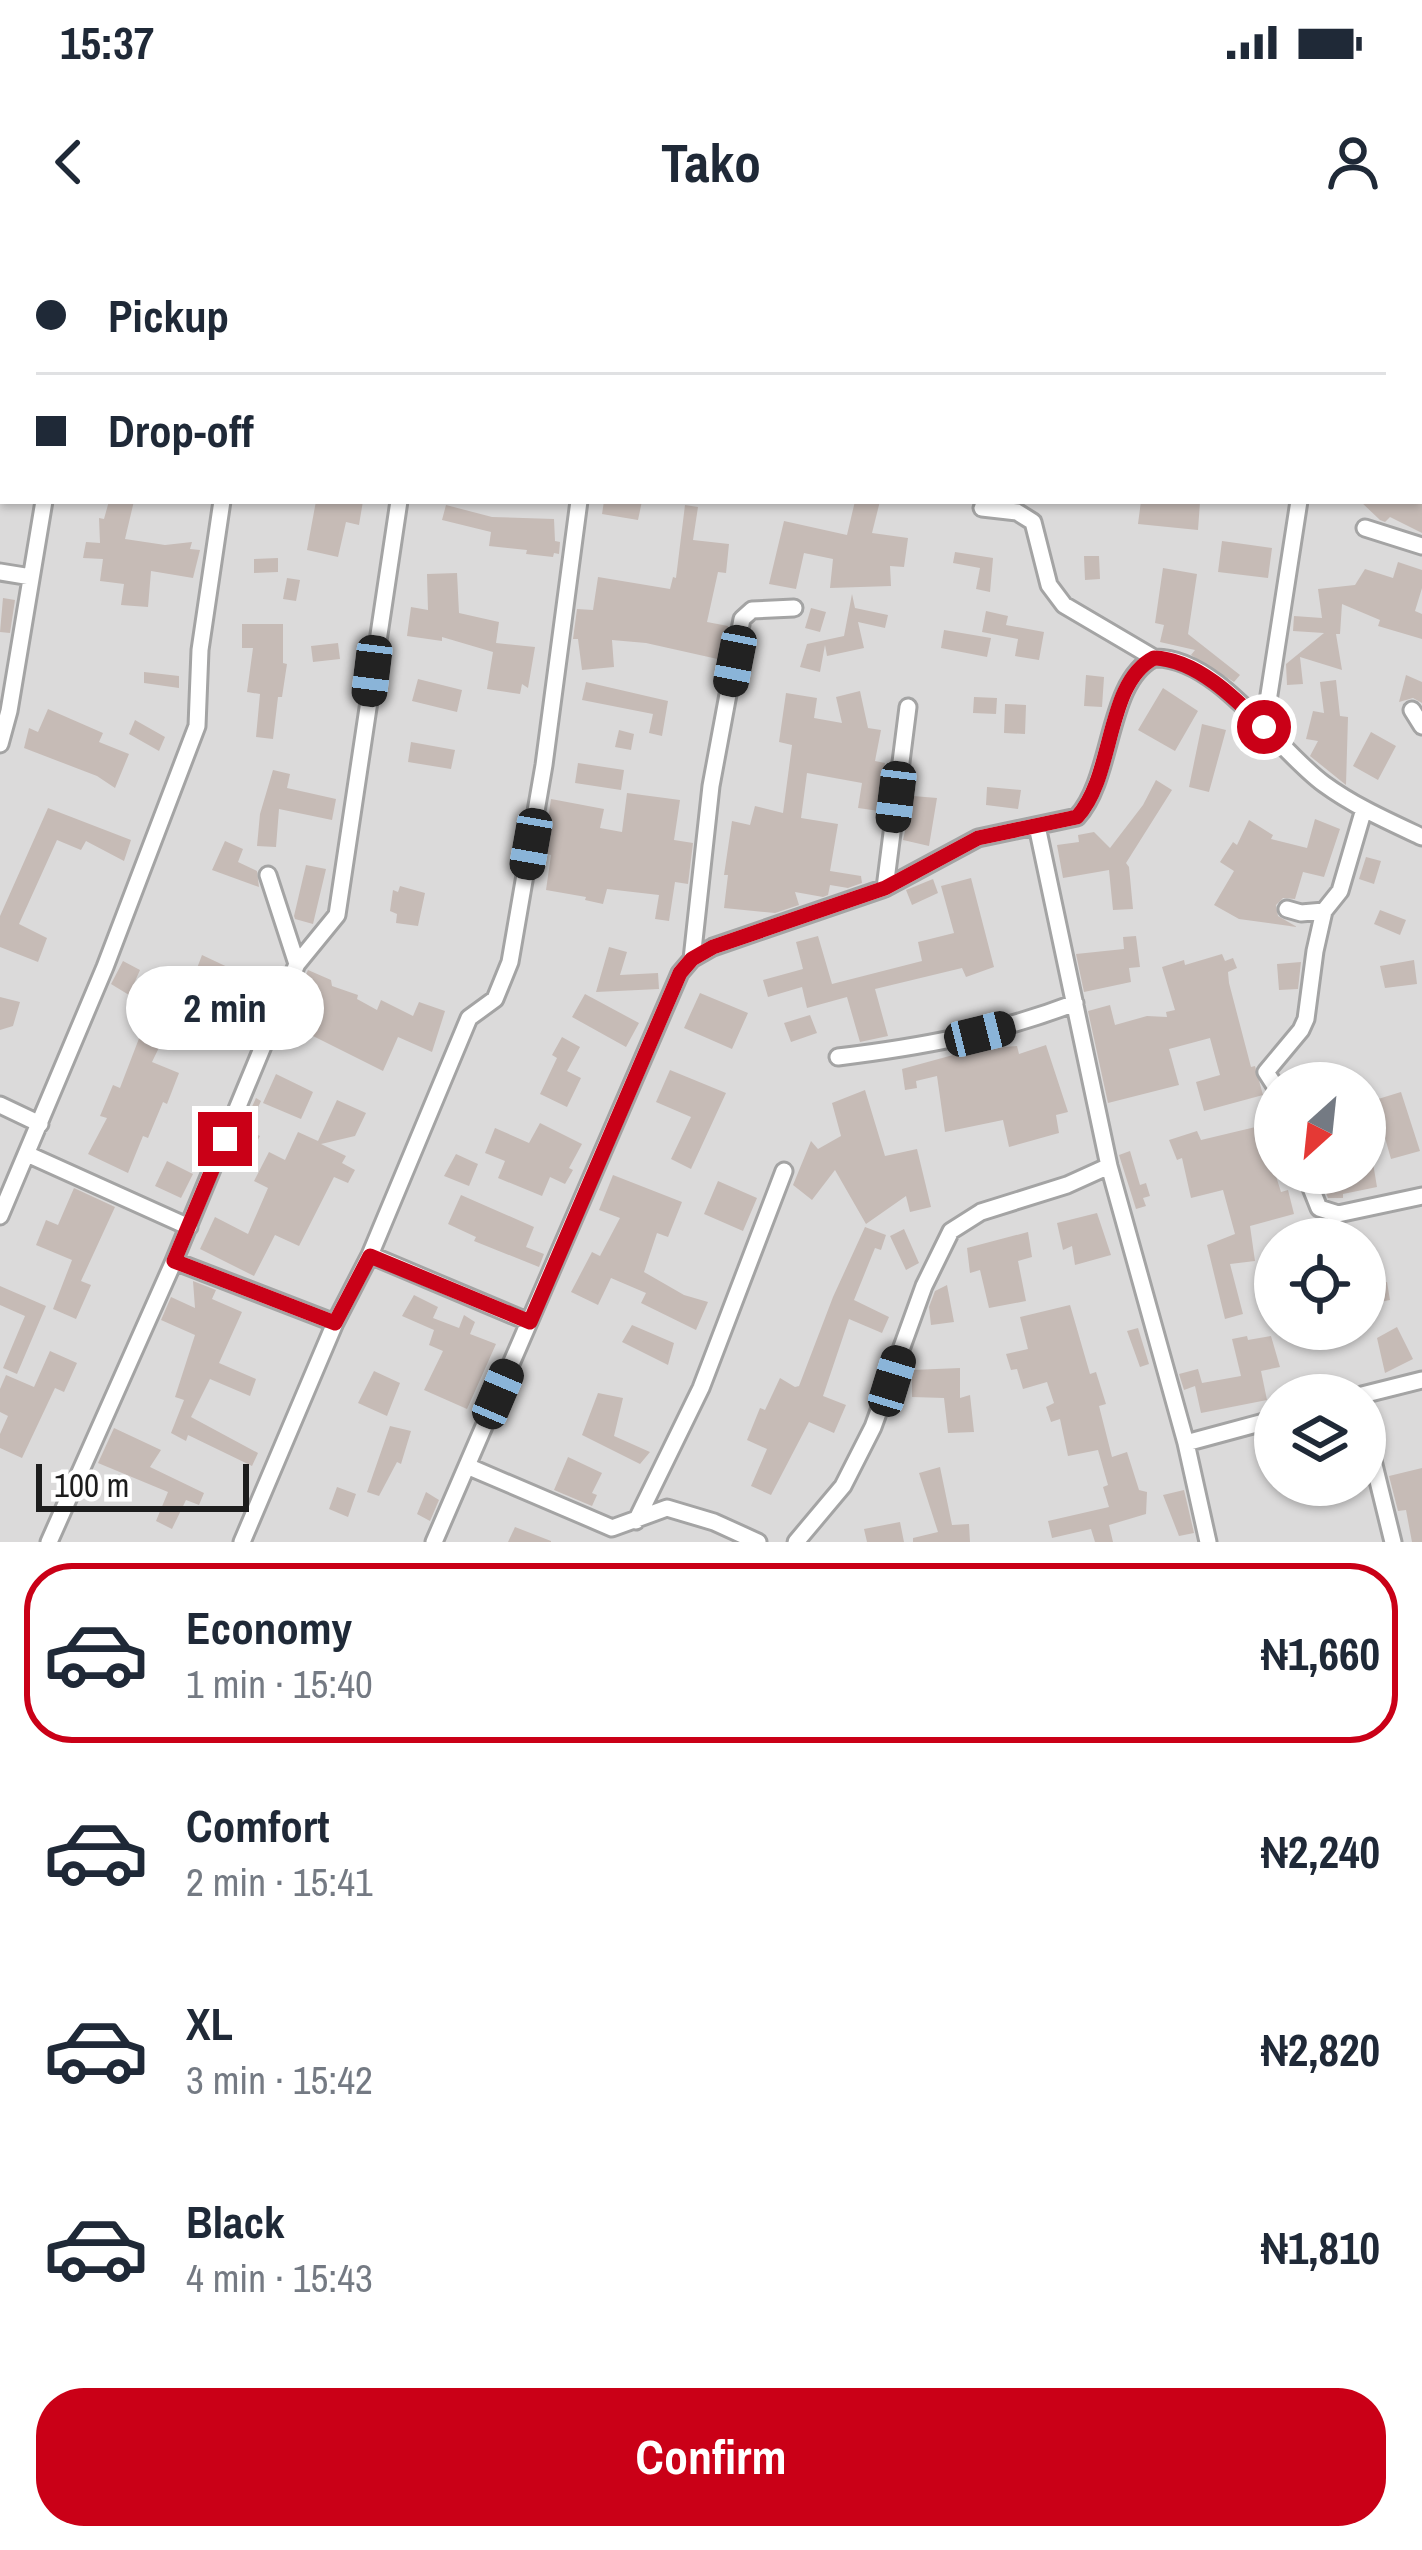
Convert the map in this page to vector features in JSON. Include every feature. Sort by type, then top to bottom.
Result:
[{"type":"street","points":[[0,744],[43,504]]},
{"type":"street","points":[[0,1216],[196,726],[200,650],[222,504]]},
{"type":"street","points":[[49,1542],[189,1227],[297,964],[337,915],[399,504]]},
{"type":"street","points":[[242,1542],[335,1323],[370,1256],[469,1018],[496,999],[510,962],[548,744],[578,504]]},
{"type":"street","points":[[1264,727],[1299,504]]},
{"type":"street","points":[[982,508],[1016,512],[1033,522],[1049,585],[1064,605],[1154,658],[1182,664],[1208,679],[1319,780],[1422,837]]},
{"type":"street","points":[[1365,528],[1422,545]]},
{"type":"street","points":[[0,572],[31,577]]},
{"type":"street","points":[[692,959],[711,786],[742,619],[752,610],[794,608]]},
{"type":"street","points":[[434,1542],[680,973],[713,947],[885,888],[978,838],[1077,817],[1089,805],[1123,697],[1135,674],[1154,658]]},
{"type":"street","points":[[885,888],[908,707]]},
{"type":"street","points":[[1412,710],[1422,726]]},
{"type":"street","points":[[1274,1062],[1306,1018],[1324,911],[1340,891],[1364,809]]},
{"type":"street","points":[[1037,826],[1109,1166],[1186,1443],[1208,1542]]},
{"type":"street","points":[[268,874],[297,964]]},
{"type":"street","points":[[1287,908],[1301,913],[1324,911]]},
{"type":"street","points":[[838,1057],[934,1045],[1025,1023],[1075,1003]]},
{"type":"street","points":[[0,1106],[40,1124]]},
{"type":"street","points":[[27,1154],[189,1227]]},
{"type":"street","points":[[796,1542],[843,1486],[873,1426],[931,1270],[951,1231],[981,1212],[1109,1166]]},
{"type":"street","points":[[636,1521],[701,1388],[784,1172]]},
{"type":"street","points":[[1313,1194],[1318,1208],[1338,1214],[1422,1196]]},
{"type":"street","points":[[370,1256],[530,1322]]},
{"type":"street","points":[[174,1261],[335,1323]]},
{"type":"street","points":[[1386,1389],[1422,1380]]},
{"type":"street","points":[[1186,1443],[1254,1425]]},
{"type":"street","points":[[467,1466],[614,1535],[668,1508],[758,1542]]},
{"type":"street","points":[[1385,1506],[1394,1542]]},
{"type":"shaded area","points":[[0,504],[1422,504],[1422,1542],[0,1542]]},
{"type":"building","points":[[108,504],[133,504],[125,539],[165,545],[192,542],[190,549],[200,550],[193,578],[151,571],[148,607],[121,605],[124,584],[100,581],[103,559],[83,558],[86,542],[100,543],[99,518],[104,519]]},
{"type":"building","points":[[315,504],[362,504],[359,525],[346,522],[338,557],[307,550]]},
{"type":"building","points":[[604,504],[641,504],[638,520],[602,514]]},
{"type":"building","points":[[854,504],[879,504],[872,533],[908,538],[904,567],[890,566],[891,586],[830,588],[833,559],[804,553],[796,589],[769,584],[784,521],[847,535]]},
{"type":"building","points":[[1141,504],[1200,504],[1198,530],[1138,524]]},
{"type":"building","points":[[1363,504],[1422,504],[1422,533],[1390,517],[1380,520]]},
{"type":"building","points":[[446,505],[492,517],[554,519],[559,554],[526,554],[527,550],[489,546],[491,532],[442,520]]},
{"type":"building","points":[[685,505],[698,507],[693,540],[729,544],[726,573],[718,572],[707,622],[728,626],[722,660],[612,640],[614,667],[582,670],[578,639],[573,639],[577,609],[593,610],[598,577],[670,589],[676,578]]},
{"type":"building","points":[[1222,541],[1272,548],[1268,578],[1218,572]]},
{"type":"building","points":[[955,552],[993,558],[990,592],[976,589],[980,568],[953,563]]},
{"type":"building","points":[[1084,556],[1099,556],[1100,579],[1085,580]]},
{"type":"building","points":[[278,558],[278,572],[254,573],[254,559]]},
{"type":"building","points":[[1398,562],[1422,570],[1415,611],[1422,614],[1422,639],[1378,626],[1380,620],[1342,604],[1340,634],[1336,634],[1342,670],[1300,657],[1303,684],[1287,685],[1286,664],[1324,633],[1293,631],[1294,616],[1322,618],[1318,589],[1355,585],[1365,569],[1393,578]]},
{"type":"building","points":[[1163,568],[1197,574],[1188,634],[1240,675],[1234,682],[1191,655],[1195,650],[1160,642],[1164,625],[1155,623]]},
{"type":"building","points":[[457,573],[459,613],[499,622],[496,643],[535,647],[528,688],[522,684],[520,694],[487,689],[493,652],[442,637],[442,641],[407,636],[411,607],[428,610],[427,574]]},
{"type":"building","points":[[287,578],[300,580],[296,601],[283,599]]},
{"type":"building","points":[[852,594],[855,608],[888,615],[885,628],[858,622],[864,648],[827,656],[825,645],[820,672],[800,667],[807,644],[844,636]]},
{"type":"building","points":[[3,598],[15,600],[10,633],[0,632]]},
{"type":"building","points":[[811,608],[826,612],[820,632],[805,628]]},
{"type":"building","points":[[986,611],[1008,616],[1006,625],[1044,632],[1039,660],[1015,656],[1018,639],[982,632]]},
{"type":"building","points":[[242,624],[283,624],[283,663],[287,664],[273,739],[256,737],[260,694],[247,692],[253,648],[242,648]]},
{"type":"building","points":[[944,630],[991,638],[987,657],[941,648]]},
{"type":"building","points":[[338,643],[340,659],[313,662],[311,646]]},
{"type":"building","points":[[144,672],[179,676],[179,688],[144,683]]},
{"type":"building","points":[[1086,675],[1104,677],[1102,707],[1084,706]]},
{"type":"building","points":[[1406,675],[1422,682],[1422,703],[1413,698],[1399,702]]},
{"type":"building","points":[[418,679],[462,690],[457,712],[412,701]]},
{"type":"building","points":[[1336,680],[1340,716],[1348,717],[1346,785],[1310,756],[1318,741],[1306,739],[1313,711],[1324,713],[1320,682]]},
{"type":"building","points":[[586,682],[668,701],[662,736],[649,733],[653,714],[582,700]]},
{"type":"building","points":[[1163,688],[1198,711],[1175,751],[1138,730]]},
{"type":"building","points":[[860,691],[868,728],[881,730],[875,761],[885,763],[879,811],[858,808],[862,783],[807,773],[801,818],[838,824],[830,871],[861,876],[862,883],[848,888],[830,885],[823,897],[795,892],[799,905],[775,913],[724,908],[732,821],[750,825],[755,806],[783,813],[792,745],[779,742],[786,693],[817,698],[814,718],[842,723],[836,697]]},
{"type":"building","points":[[974,697],[997,698],[996,714],[973,713]]},
{"type":"building","points":[[1005,704],[1026,705],[1025,734],[1004,733]]},
{"type":"building","points":[[48,709],[103,733],[99,742],[129,754],[115,788],[97,776],[24,748],[29,728],[38,732]]},
{"type":"building","points":[[135,720],[165,737],[159,751],[129,734]]},
{"type":"building","points":[[1202,724],[1226,730],[1209,792],[1189,787]]},
{"type":"building","points":[[619,730],[634,734],[631,750],[615,747]]},
{"type":"building","points":[[1371,732],[1396,746],[1378,780],[1353,766]]},
{"type":"building","points":[[411,742],[455,750],[451,769],[408,762]]},
{"type":"building","points":[[578,763],[624,770],[621,790],[575,783]]},
{"type":"building","points":[[273,770],[290,774],[287,788],[336,799],[332,820],[279,809],[276,847],[257,846],[260,814]]},
{"type":"building","points":[[1156,780],[1172,790],[1126,863],[1133,909],[1113,910],[1109,870],[1063,878],[1057,845],[1079,842],[1078,835],[1094,832],[1110,848]]},
{"type":"building","points":[[987,787],[1021,790],[1018,809],[986,805]]},
{"type":"building","points":[[627,793],[680,800],[674,840],[693,843],[688,884],[675,882],[669,921],[655,919],[659,895],[607,889],[603,904],[546,890],[551,855],[543,853],[551,799],[604,809],[600,828],[622,832]]},
{"type":"building","points":[[913,796],[937,798],[929,846],[903,840]]},
{"type":"building","points":[[48,808],[131,840],[124,861],[86,841],[81,850],[57,840],[19,924],[47,938],[38,962],[0,947],[0,916]]},
{"type":"building","points":[[1315,819],[1340,829],[1324,877],[1303,872],[1295,899],[1283,898],[1276,905],[1278,916],[1297,927],[1239,919],[1214,905],[1234,871],[1220,862],[1233,842],[1237,845],[1249,820],[1273,835],[1271,839],[1307,848]]},
{"type":"building","points":[[225,841],[243,849],[238,862],[257,871],[259,887],[212,870]]},
{"type":"building","points":[[1366,857],[1381,861],[1374,884],[1359,879]]},
{"type":"building","points":[[306,865],[326,869],[313,924],[294,916]]},
{"type":"building","points":[[971,878],[994,967],[966,977],[962,968],[875,989],[888,1036],[860,1042],[847,997],[807,1008],[802,987],[768,997],[763,980],[803,969],[796,942],[818,936],[832,984],[922,961],[918,942],[954,933],[941,886]]},
{"type":"building","points":[[933,879],[938,893],[912,905],[906,890]]},
{"type":"building","points":[[400,886],[425,893],[418,926],[396,923],[397,914],[390,911],[393,890],[398,892]]},
{"type":"building","points":[[1380,910],[1406,920],[1400,935],[1374,924]]},
{"type":"building","points":[[1136,936],[1140,967],[1129,968],[1131,982],[1084,992],[1076,954],[1124,949],[1123,937]]},
{"type":"building","points":[[609,947],[627,952],[620,975],[658,973],[659,989],[596,992]]},
{"type":"building","points":[[1222,954],[1225,961],[1233,958],[1237,968],[1228,972],[1229,983],[1254,1066],[1254,1097],[1204,1111],[1196,1082],[1220,1075],[1210,1038],[1169,1049],[1179,1085],[1108,1103],[1088,1011],[1110,1005],[1115,1025],[1147,1016],[1167,1017],[1166,1012],[1175,1010],[1162,967],[1184,960],[1185,965]]},
{"type":"building","points":[[202,955],[272,988],[257,1020],[221,1003],[206,1035],[176,1024]]},
{"type":"building","points":[[1414,960],[1417,984],[1385,988],[1380,966]]},
{"type":"building","points":[[123,961],[140,970],[129,995],[111,984]]},
{"type":"building","points":[[1301,962],[1298,989],[1279,990],[1277,964]]},
{"type":"building","points":[[308,970],[377,1010],[381,1000],[413,1016],[419,1002],[445,1011],[432,1052],[398,1037],[383,1071],[293,1026],[303,997],[297,995]]},
{"type":"building","points":[[700,993],[748,1013],[732,1049],[684,1028]]},
{"type":"building","points":[[585,994],[639,1023],[626,1047],[572,1017]]},
{"type":"building","points":[[0,997],[20,1002],[13,1026],[0,1030]]},
{"type":"building","points":[[148,1015],[169,1027],[152,1062],[179,1073],[128,1173],[88,1154],[107,1118],[100,1116],[113,1085],[120,1088]]},
{"type":"building","points":[[810,1015],[817,1033],[791,1042],[784,1023]]},
{"type":"building","points":[[562,1037],[580,1047],[567,1071],[581,1078],[567,1107],[540,1094]]},
{"type":"building","points":[[1046,1045],[1068,1112],[1056,1115],[1059,1133],[1009,1147],[1003,1120],[945,1132],[937,1076],[916,1081],[917,1088],[905,1090],[902,1069],[975,1049],[1017,1046],[1019,1054]]},
{"type":"building","points":[[670,1070],[726,1093],[691,1169],[671,1159],[691,1117],[656,1102]]},
{"type":"building","points":[[276,1074],[313,1092],[301,1119],[263,1103]]},
{"type":"building","points":[[865,1090],[885,1156],[917,1149],[931,1207],[910,1212],[906,1196],[866,1224],[835,1170],[812,1200],[793,1185],[811,1141],[818,1149],[841,1136],[832,1103]]},
{"type":"building","points":[[1401,1092],[1420,1151],[1391,1159],[1386,1097]]},
{"type":"building","points":[[256,1098],[261,1101],[247,1130],[260,1136],[254,1147],[237,1139]]},
{"type":"building","points":[[337,1100],[366,1113],[355,1136],[321,1144],[346,1156],[342,1163],[355,1170],[348,1183],[334,1177],[299,1246],[275,1235],[254,1276],[200,1249],[215,1217],[248,1234],[268,1188],[254,1181],[269,1152],[285,1160],[298,1132],[318,1141]]},
{"type":"building","points":[[540,1123],[582,1144],[565,1184],[550,1177],[542,1196],[498,1178],[505,1161],[485,1153],[495,1128],[529,1143]]},
{"type":"building","points":[[1254,1127],[1254,1194],[1289,1194],[1294,1214],[1254,1218],[1250,1226],[1254,1261],[1230,1264],[1243,1314],[1225,1319],[1207,1245],[1235,1234],[1223,1190],[1191,1198],[1182,1158],[1177,1160],[1169,1140],[1197,1131],[1201,1140]]},
{"type":"building","points":[[1130,1151],[1140,1185],[1146,1183],[1150,1196],[1143,1198],[1146,1206],[1136,1209],[1119,1155]]},
{"type":"building","points":[[456,1154],[478,1164],[469,1186],[444,1176]]},
{"type":"building","points":[[167,1161],[193,1174],[181,1198],[155,1186]]},
{"type":"building","points":[[613,1175],[682,1202],[668,1237],[657,1233],[644,1272],[684,1295],[708,1302],[696,1330],[641,1303],[646,1293],[611,1278],[598,1305],[571,1292],[592,1252],[600,1256],[620,1218],[599,1210]]},
{"type":"building","points":[[718,1181],[757,1198],[743,1231],[704,1214]]},
{"type":"building","points":[[74,1188],[115,1207],[81,1281],[91,1285],[76,1319],[53,1309],[72,1260],[36,1245],[46,1220],[58,1225]]},
{"type":"building","points":[[461,1195],[534,1227],[526,1247],[544,1254],[539,1267],[474,1241],[476,1237],[448,1224]]},
{"type":"building","points":[[1097,1213],[1111,1255],[1075,1265],[1072,1246],[1063,1250],[1057,1223]]},
{"type":"building","points":[[865,1227],[886,1235],[881,1250],[875,1248],[854,1300],[889,1317],[882,1333],[849,1319],[823,1396],[846,1405],[834,1433],[809,1422],[771,1495],[751,1486],[767,1449],[747,1440],[780,1378],[799,1386]]},
{"type":"building","points":[[904,1229],[919,1263],[906,1270],[890,1236]]},
{"type":"building","points":[[1028,1232],[1032,1257],[1018,1261],[1026,1301],[989,1308],[980,1270],[970,1273],[967,1248]]},
{"type":"building","points":[[193,1281],[216,1290],[212,1299],[242,1312],[219,1363],[256,1379],[250,1396],[210,1379],[191,1417],[258,1453],[252,1466],[188,1435],[186,1441],[171,1433],[184,1400],[175,1397],[195,1335],[161,1320],[171,1297],[195,1308]]},
{"type":"building","points":[[947,1285],[954,1322],[931,1325],[929,1307],[935,1291]]},
{"type":"building","points":[[0,1286],[46,1306],[17,1374],[3,1368],[25,1316],[0,1305]]},
{"type":"building","points":[[414,1295],[438,1307],[433,1318],[459,1328],[464,1315],[475,1322],[470,1334],[496,1344],[467,1409],[424,1390],[443,1351],[429,1345],[434,1330],[402,1316]]},
{"type":"building","points":[[1070,1305],[1090,1374],[1096,1372],[1106,1404],[1099,1406],[1112,1457],[1127,1452],[1139,1490],[1147,1492],[1146,1514],[1109,1525],[1113,1542],[1095,1542],[1091,1529],[1052,1538],[1048,1521],[1109,1507],[1103,1487],[1108,1485],[1098,1450],[1068,1456],[1060,1419],[1051,1422],[1046,1407],[1054,1403],[1047,1382],[1023,1389],[1006,1354],[1028,1349],[1020,1317]]},
{"type":"building","points":[[632,1325],[674,1343],[668,1365],[622,1342]]},
{"type":"building","points":[[1397,1327],[1413,1359],[1385,1373],[1380,1350],[1386,1350],[1386,1333]]},
{"type":"building","points":[[1138,1328],[1149,1364],[1140,1367],[1127,1331]]},
{"type":"building","points":[[1247,1336],[1254,1339],[1254,1350],[1275,1350],[1280,1367],[1254,1374],[1254,1403],[1201,1413],[1195,1386],[1184,1390],[1179,1374],[1198,1369],[1202,1383],[1241,1376],[1232,1339]]},
{"type":"building","points":[[50,1351],[77,1363],[64,1392],[55,1388],[22,1458],[0,1448],[8,1416],[0,1412],[0,1389],[6,1375],[34,1387]]},
{"type":"building","points":[[960,1368],[960,1398],[970,1395],[974,1432],[948,1433],[944,1398],[912,1397],[912,1370]]},
{"type":"building","points":[[374,1371],[400,1383],[387,1416],[358,1403]]},
{"type":"building","points":[[598,1393],[623,1398],[614,1436],[650,1452],[640,1464],[582,1435]]},
{"type":"building","points":[[390,1426],[411,1431],[401,1464],[397,1462],[379,1496],[367,1492]]},
{"type":"building","points":[[114,1428],[161,1450],[150,1467],[204,1493],[199,1505],[186,1500],[172,1529],[156,1521],[168,1492],[98,1463]]},
{"type":"building","points":[[568,1457],[602,1473],[592,1493],[597,1495],[592,1506],[554,1490]]},
{"type":"building","points":[[940,1467],[952,1525],[969,1524],[970,1542],[913,1542],[913,1538],[938,1532],[919,1473]]},
{"type":"building","points":[[1422,1468],[1422,1542],[1412,1542],[1406,1510],[1398,1511],[1389,1476]]},
{"type":"building","points":[[337,1487],[356,1494],[348,1517],[329,1509]]},
{"type":"building","points":[[1184,1490],[1194,1533],[1179,1536],[1163,1495]]},
{"type":"building","points":[[426,1492],[439,1500],[430,1521],[417,1514]]},
{"type":"building","points":[[900,1522],[904,1542],[867,1542],[864,1529]]},
{"type":"building","points":[[515,1527],[551,1541],[551,1542],[508,1542]]},
{"type":"route","points":[[225,1139],[174,1261],[335,1323],[370,1256],[530,1322],[680,973],[692,959],[713,947],[885,888],[978,838],[1077,817],[1095,794],[1123,697],[1135,674],[1154,658],[1182,664],[1208,679],[1264,727]]}]
